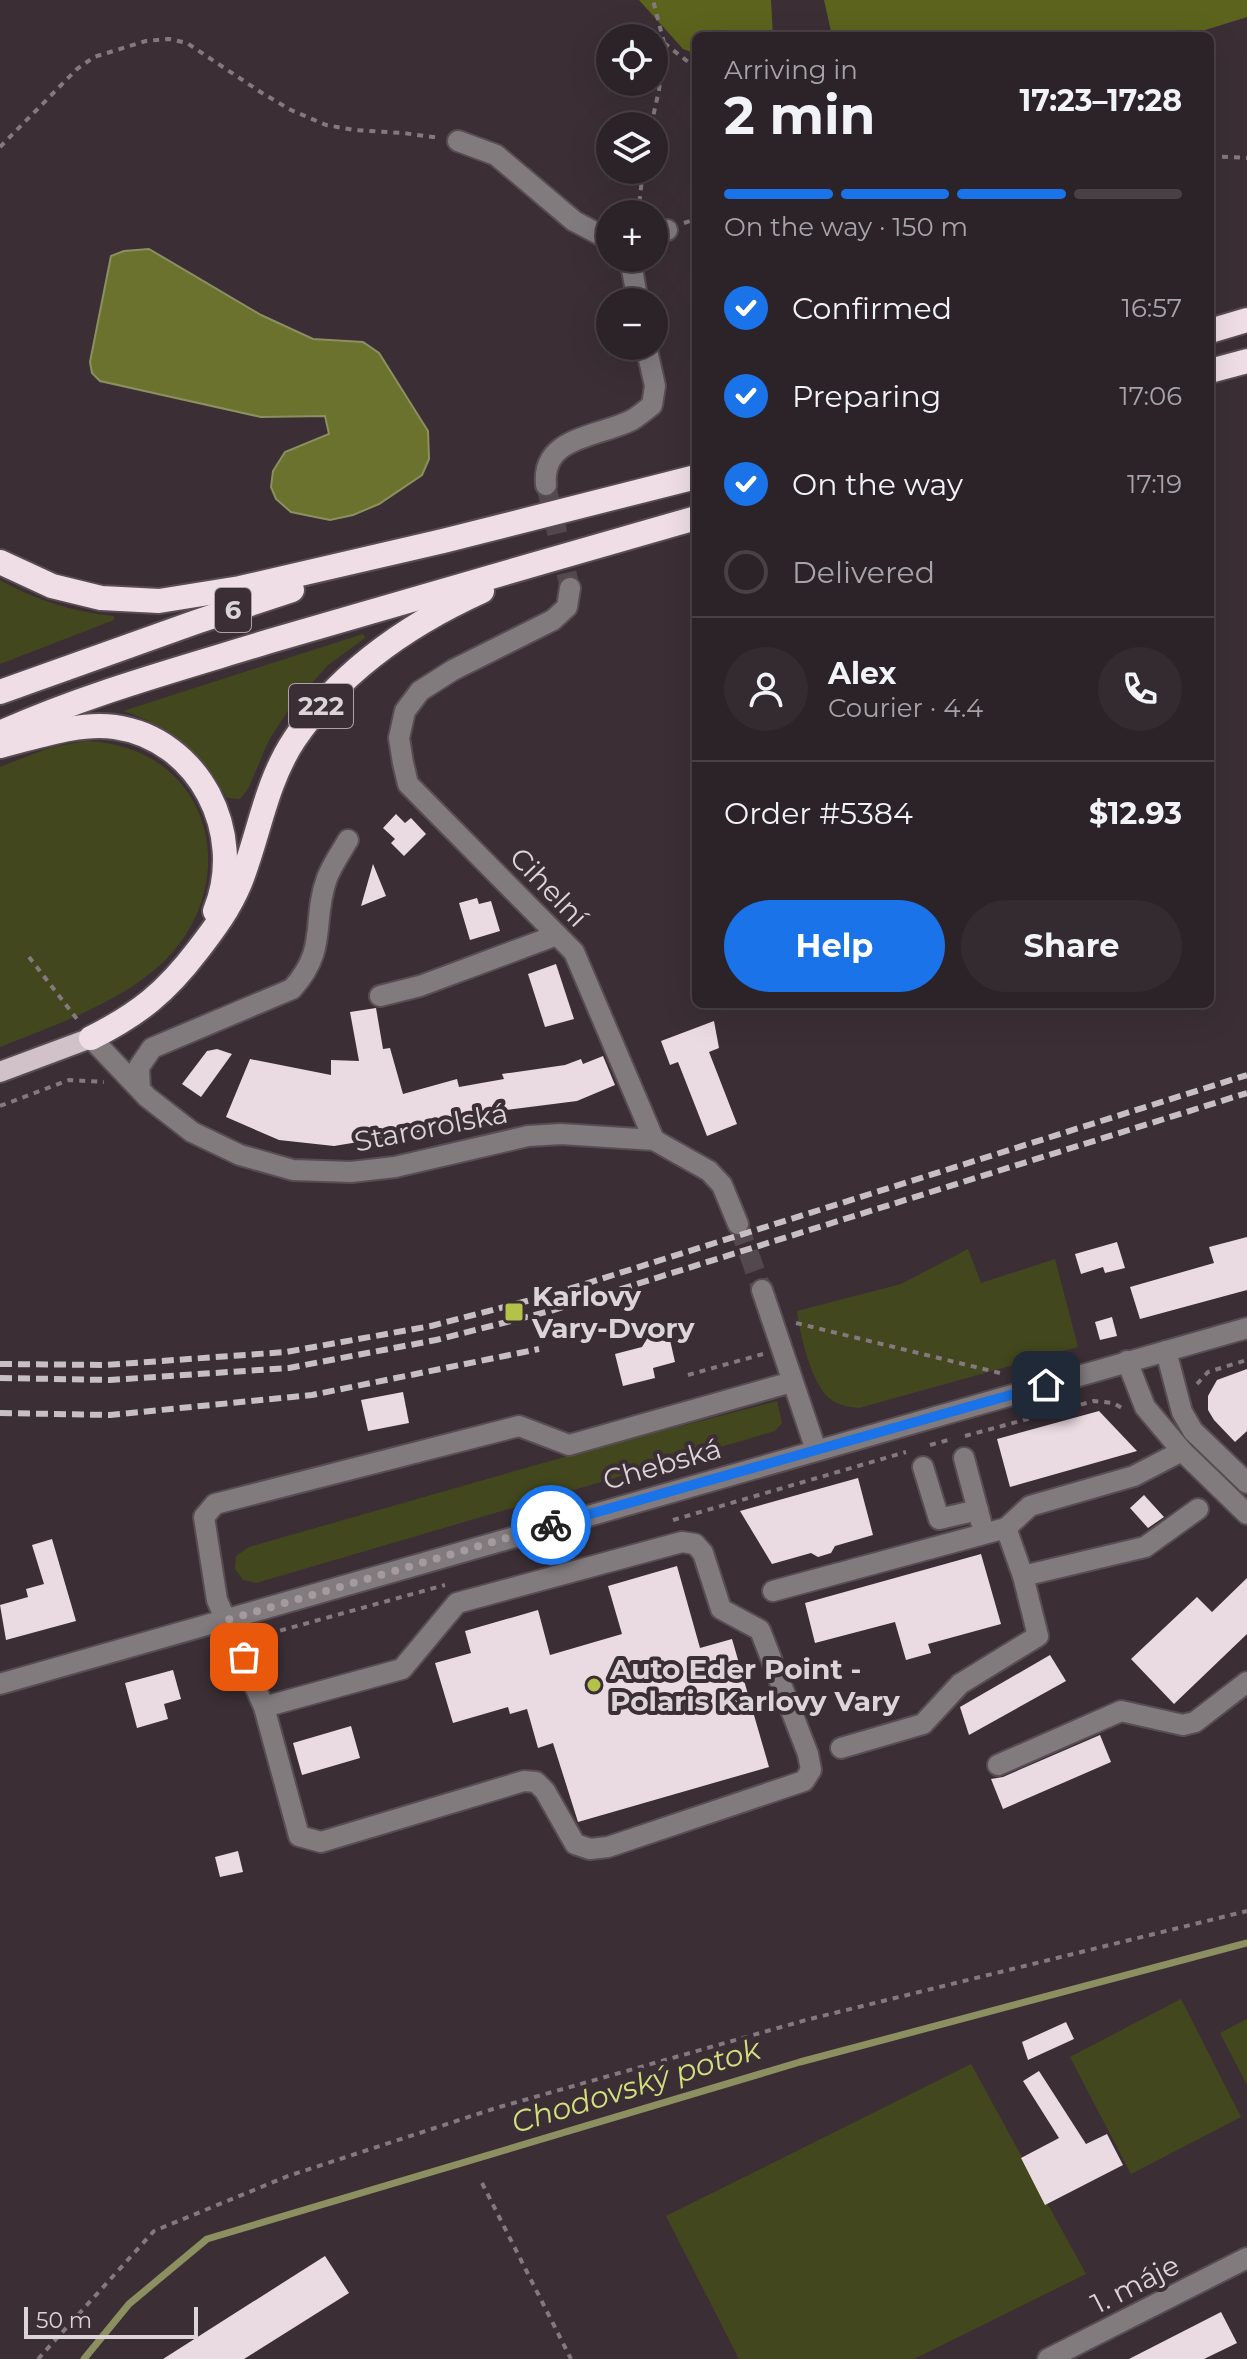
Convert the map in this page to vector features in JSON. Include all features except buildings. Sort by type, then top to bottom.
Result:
[{"type":"highway","points":[[1214,330],[1247,320]]},
{"type":"highway","points":[[1214,370],[1247,361]]},
{"type":"highway","name":"6","points":[[0,692],[196,622],[443,541],[692,478]]},
{"type":"highway","name":"6","points":[[0,733],[44,713],[185,667],[692,519]]},
{"type":"highway","points":[[0,562],[52,586],[101,598],[159,601],[240,588],[443,541]]},
{"type":"highway","name":"222","points":[[91,1038],[149,1004],[184,970],[220,924],[240,882],[264,802],[293,742],[339,683],[391,641],[455,603],[550,560]]},
{"type":"highway","points":[[0,746],[74,729],[112,727],[150,737],[182,758],[206,786],[220,821],[223,838],[223,877],[217,905],[199,949]]},
{"type":"main road","name":"222","points":[[0,1072],[91,1038]]},
{"type":"street","points":[[458,141],[496,155],[574,221],[596,233]]},
{"type":"street","points":[[546,485],[545,471],[550,457],[570,441],[634,419],[652,405],[655,386],[649,360]]},
{"type":"street","name":"Cihelní","points":[[570,588],[567,607],[553,620],[453,670],[420,691],[405,711],[399,738],[408,784],[574,952],[654,1140]]},
{"type":"street","points":[[137,1086],[139,1067],[152,1048],[292,989],[307,972],[315,953],[327,877],[348,840]]},
{"type":"street","points":[[380,996],[420,986],[557,935]]},
{"type":"street","name":"Starorolská","points":[[91,1038],[137,1086],[192,1132],[240,1155],[293,1170],[351,1172],[395,1167],[528,1136],[561,1134],[654,1140],[709,1171],[722,1185],[738,1224]]},
{"type":"street","points":[[762,1290],[816,1450]]},
{"type":"street","name":"Chebská","points":[[0,1684],[1247,1328]]},
{"type":"street","points":[[1166,1351],[1182,1412],[1193,1431],[1247,1483]]},
{"type":"street","points":[[1127,1361],[1145,1407],[1182,1451],[1247,1514]]},
{"type":"street","points":[[264,1707],[402,1669],[457,1603],[682,1542],[695,1544],[703,1553],[721,1609],[760,1630],[808,1754],[811,1770],[804,1781],[608,1847],[590,1849],[575,1844],[545,1791],[536,1782],[524,1781],[321,1842],[299,1836],[264,1707],[217,1600],[204,1517],[215,1504],[519,1426],[569,1445],[792,1382]]},
{"type":"street","points":[[773,1591],[1006,1528],[1030,1506],[1134,1476],[1182,1451]]},
{"type":"street","points":[[919,1458],[939,1519],[978,1510]]},
{"type":"street","points":[[964,1458],[984,1534]]},
{"type":"street","points":[[1023,1576],[1145,1547],[1198,1509]]},
{"type":"street","points":[[841,1748],[923,1724],[960,1684],[1038,1636],[1023,1576],[1006,1528]]},
{"type":"street","points":[[998,1765],[1121,1711],[1183,1725],[1195,1722],[1247,1682]]},
{"type":"street","name":"1. máje","points":[[1048,2359],[1247,2258]]},
{"type":"path","points":[[653,0],[659,24]]},
{"type":"path","points":[[0,147],[77,69],[94,57],[146,41],[169,39],[187,43],[262,93],[326,125],[458,141]]},
{"type":"path","points":[[668,46],[692,65]]},
{"type":"path","points":[[1214,156],[1247,158]]},
{"type":"path","points":[[29,957],[91,1038]]},
{"type":"path","points":[[0,1106],[69,1080],[137,1086]]},
{"type":"path","points":[[792,1322],[1004,1374]]},
{"type":"path","points":[[688,1375],[765,1354]]},
{"type":"path","points":[[1197,1385],[1208,1372],[1247,1360]]},
{"type":"path","points":[[930,1446],[1094,1401],[1113,1403],[1124,1409]]},
{"type":"path","points":[[664,1522],[919,1458]]},
{"type":"path","points":[[237,1643],[452,1583]]},
{"type":"path","points":[[38,2359],[154,2231],[288,2176],[496,2108],[806,2020],[1247,1911]]},
{"type":"path","points":[[482,2183],[571,2359]]},
{"type":"shaded area","points":[[639,0],[771,0],[773,32],[692,32],[692,52],[683,49],[668,32],[668,24],[661,24]]},
{"type":"shaded area","points":[[824,0],[1247,0],[1247,17],[1199,32],[831,32]]},
{"type":"shaded area","points":[[149,249],[261,315],[313,339],[363,342],[379,353],[428,431],[429,459],[422,475],[379,504],[353,515],[330,520],[291,512],[276,499],[271,487],[273,471],[285,452],[329,434],[325,416],[261,417],[100,381],[92,373],[90,362],[111,256],[124,251]]},
{"type":"shaded area","points":[[0,580],[41,599],[84,612],[114,616],[114,620],[0,664]]},
{"type":"shaded area","points":[[363,634],[365,638],[328,665],[289,709],[269,740],[248,789],[240,799],[227,798],[196,755],[171,734],[123,711]]},
{"type":"shaded area","points":[[86,741],[130,749],[165,768],[190,795],[204,829],[208,865],[201,903],[183,939],[136,984],[80,1015],[0,1047],[0,767],[51,747]]},
{"type":"shaded area","points":[[968,1249],[981,1283],[1055,1259],[1078,1347],[859,1408],[829,1398],[812,1370],[797,1311],[901,1284]]},
{"type":"shaded area","points":[[777,1401],[782,1423],[775,1431],[256,1583],[243,1580],[235,1569],[236,1556],[249,1547],[582,1452]]},
{"type":"shaded area","points":[[1181,1999],[1241,2117],[1131,2174],[1070,2057]]},
{"type":"shaded area","points":[[1247,2019],[1247,2085],[1220,2033]]},
{"type":"shaded area","points":[[971,2064],[1086,2274],[914,2359],[739,2359],[666,2216]]},
{"type":"waterway","name":"Chodovský potok","points":[[84,2359],[129,2304],[207,2239],[800,2062],[1247,1943]]},
{"type":"tunnel","points":[[546,485],[570,588]]},
{"type":"tunnel","points":[[738,1224],[762,1290]]},
{"type":"railway","points":[[0,1364],[106,1365],[286,1352],[431,1326],[550,1295],[1247,1075]]},
{"type":"railway","points":[[0,1378],[110,1380],[289,1368],[436,1340],[554,1310],[1247,1093]]},
{"type":"railway","points":[[0,1413],[110,1415],[312,1395],[539,1349]]},
{"type":"way so far","points":[[244,1657],[227,1620],[551,1525]]},
{"type":"place","name":"Karlovy Vary-Dvory","points":[[514,1312]]},
{"type":"place","name":"Auto Eder Point - Polaris Karlovy Vary","points":[[594,1685]]},
{"type":"route","points":[[551,1525],[1046,1385]]}]
